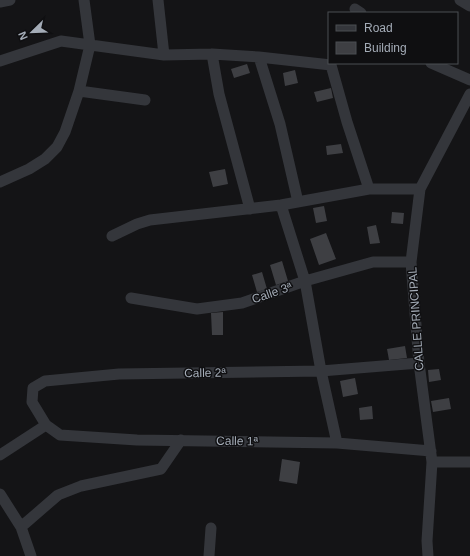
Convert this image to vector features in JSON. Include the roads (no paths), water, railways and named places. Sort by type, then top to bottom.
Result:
[{"type":"street","points":[[0,2],[10,0]]},
{"type":"street","points":[[0,182],[29,169],[45,159],[57,147],[65,132],[80,91],[90,45],[84,0]]},
{"type":"street","points":[[158,0],[164,55]]},
{"type":"street","points":[[460,0],[470,6]]},
{"type":"street","points":[[0,61],[61,41],[164,55],[212,54],[260,57],[331,65],[347,122],[369,189]]},
{"type":"street","points":[[212,54],[219,94],[250,209]]},
{"type":"street","points":[[260,57],[280,124],[298,202]]},
{"type":"street","points":[[433,64],[470,80]]},
{"type":"street","points":[[80,91],[145,100]]},
{"type":"street","name":"CALLE PRINCIPAL","points":[[428,556],[427,541],[431,457],[419,363],[411,262],[420,189],[470,94]]},
{"type":"street","points":[[112,236],[137,224],[150,220],[281,205],[369,189],[420,189]]},
{"type":"street","points":[[281,205],[305,282],[321,371],[337,443]]},
{"type":"street","name":"Calle 3ª","points":[[131,298],[197,309],[242,303],[305,282],[373,262],[411,262]]},
{"type":"street","name":"Calle 2ª","points":[[46,425],[32,402],[33,388],[45,381],[119,374],[321,371],[419,363]]},
{"type":"street","points":[[0,455],[46,425]]},
{"type":"street","name":"Calle 1ª","points":[[46,425],[60,434],[137,440],[337,443],[470,462]]},
{"type":"street","points":[[21,527],[58,495],[70,490],[81,486],[161,469],[181,440]]},
{"type":"street","points":[[0,494],[21,527],[31,556]]},
{"type":"street","points":[[209,556],[211,528]]}]
